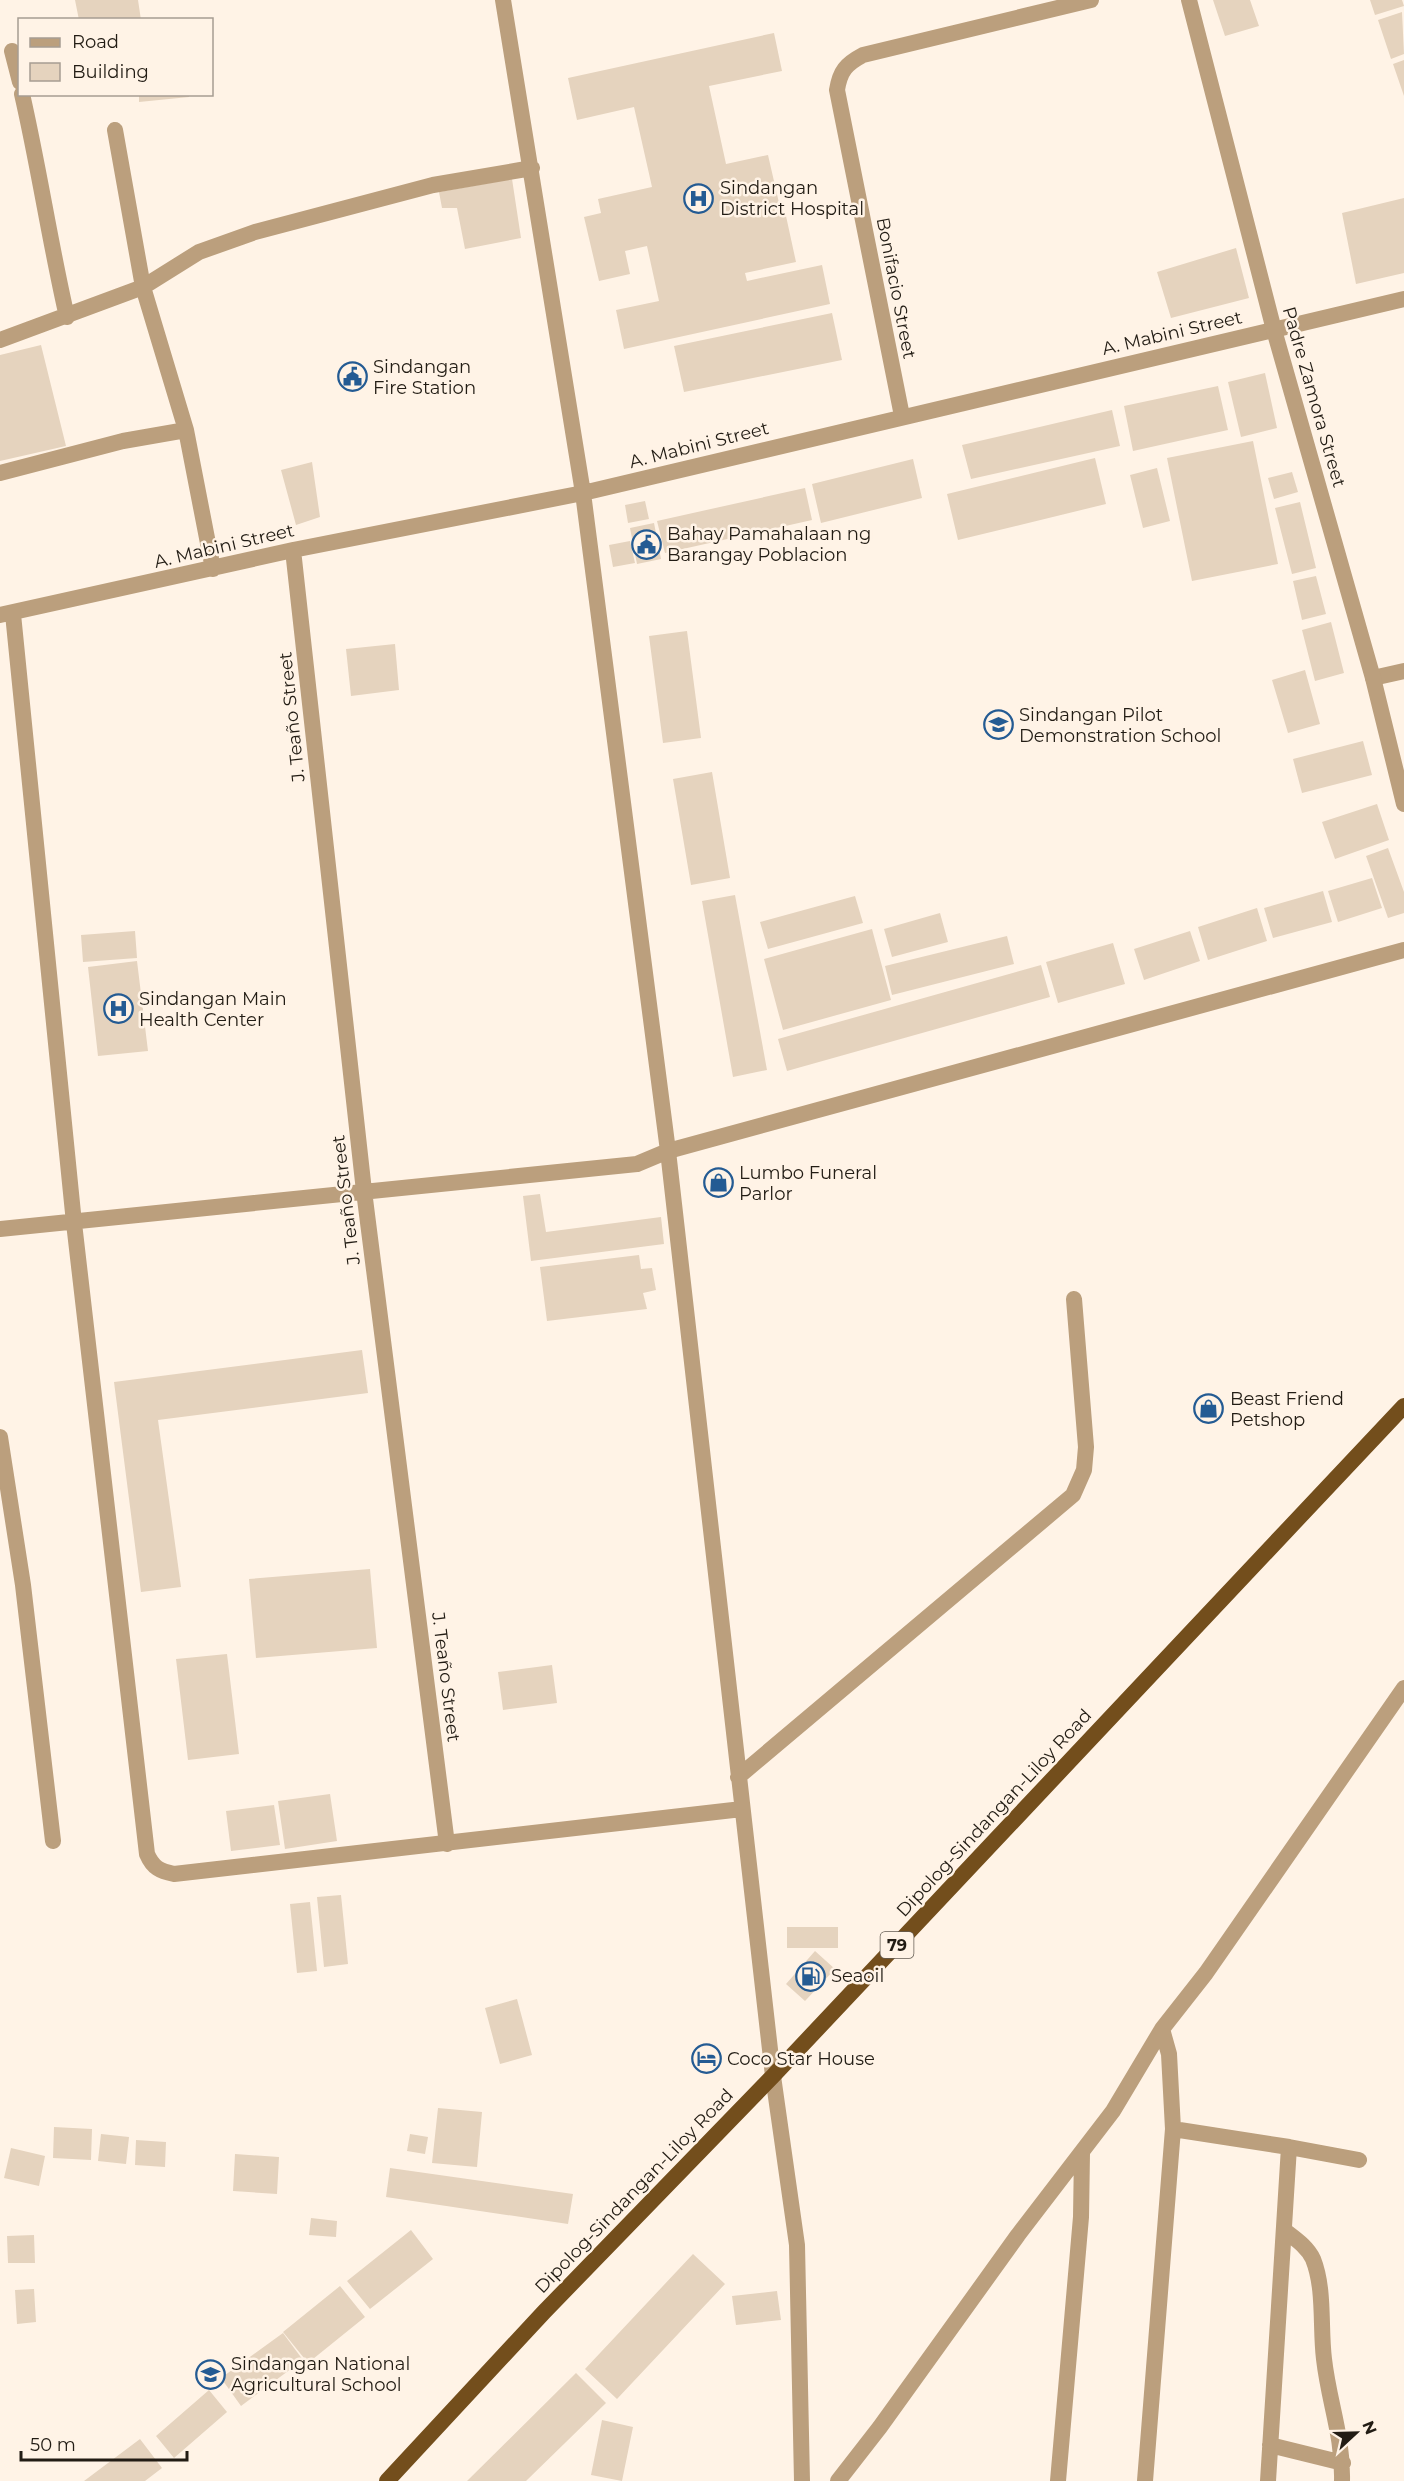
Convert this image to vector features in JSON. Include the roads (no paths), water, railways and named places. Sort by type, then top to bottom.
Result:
[{"type":"highway","name":"Dipolog-Sindangan-Liloy Road","points":[[387,2481],[544,2312],[773,2076],[1404,1406]]},
{"type":"street","points":[[503,0],[584,493],[668,1151],[741,1809],[773,2076],[797,2245],[802,2481]]},
{"type":"street","name":"Bonifacio Street","points":[[902,416],[837,90],[840,73],[849,63],[863,55],[1091,0]]},
{"type":"street","name":"Padre Zamora Street","points":[[1189,0],[1274,330],[1373,678],[1404,804]]},
{"type":"street","points":[[12,51],[18,74]]},
{"type":"street","points":[[22,96],[36,154],[49,239],[67,317]]},
{"type":"street","points":[[115,130],[143,287],[186,430],[213,568]]},
{"type":"street","points":[[0,340],[143,287],[198,252],[255,232],[433,185],[532,168]]},
{"type":"street","name":"A. Mabini Street","points":[[7,614],[293,550],[584,493],[1404,299]]},
{"type":"street","points":[[0,473],[123,441],[186,430]]},
{"type":"street","name":"J. Teaño Street","points":[[293,550],[364,1191],[447,1844]]},
{"type":"street","points":[[7,614],[74,1223],[146,1842],[151,1864],[163,1872],[174,1874],[741,1809]]},
{"type":"street","points":[[1373,678],[1404,671]]},
{"type":"street","points":[[0,1229],[637,1164],[668,1151],[1404,950]]},
{"type":"street","points":[[738,1778],[1073,1496],[1084,1470],[1086,1448],[1074,1299]]},
{"type":"street","points":[[0,1437],[23,1585],[53,1841]]},
{"type":"street","points":[[838,2481],[887,2418],[1018,2235],[1113,2111],[1162,2029],[1218,1955],[1404,1688]]},
{"type":"street","points":[[1145,2481],[1173,2128],[1169,2054],[1162,2029]]},
{"type":"street","points":[[1173,2128],[1359,2160]]},
{"type":"street","points":[[1268,2481],[1289,2147]]},
{"type":"street","points":[[1058,2481],[1081,2217],[1082,2153]]},
{"type":"street","points":[[1284,2230],[1302,2244],[1312,2258],[1318,2280],[1324,2358],[1342,2443],[1342,2481]]},
{"type":"street","points":[[1270,2445],[1343,2463]]},
{"type":"place","name":"Sindangan District Hospital","points":[[699,198]]},
{"type":"place","name":"Sindangan Fire Station","points":[[352,377]]},
{"type":"place","name":"Bahay Pamahalaan ng Barangay Poblacion","points":[[646,544]]},
{"type":"place","name":"Sindangan Pilot Demonstration School","points":[[998,725]]},
{"type":"place","name":"Sindangan Main Health Center","points":[[118,1009]]},
{"type":"place","name":"Lumbo Funeral Parlor","points":[[718,1183]]},
{"type":"place","name":"Beast Friend Petshop","points":[[1209,1409]]},
{"type":"place","name":"Seaoil","points":[[810,1976]]},
{"type":"place","name":"Coco Star House","points":[[706,2059]]},
{"type":"place","name":"Sindangan National Agricultural School","points":[[210,2374]]}]
